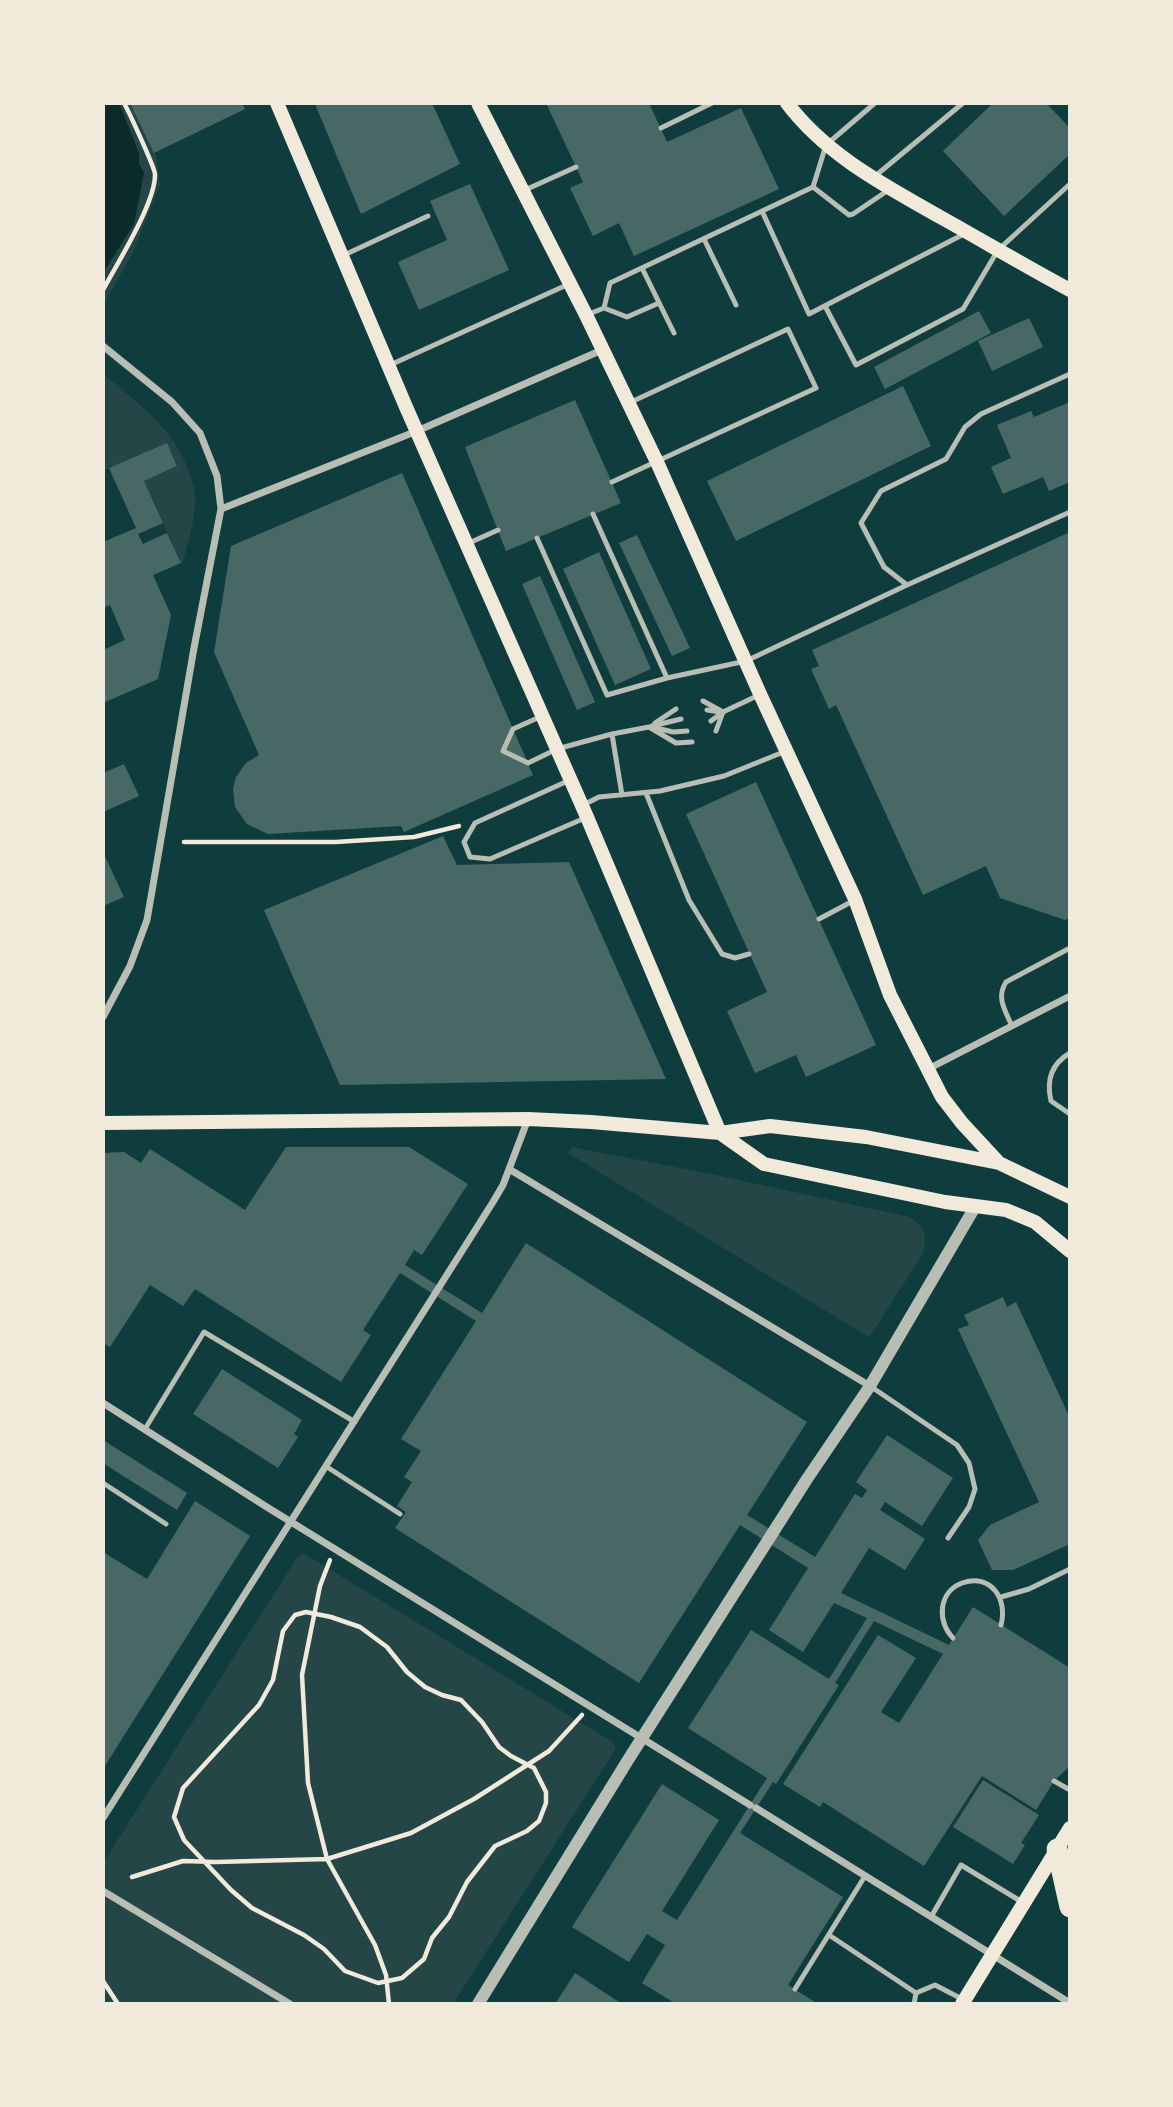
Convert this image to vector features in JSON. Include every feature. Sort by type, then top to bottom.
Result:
[{"type":"highway","points":[[1057,1849],[1070,1907]]},
{"type":"main road","points":[[278,103],[388,366],[584,811],[720,1133],[764,1164],[975,1207],[1006,1210],[1035,1222],[1070,1251]]},
{"type":"main road","points":[[478,103],[657,462],[855,899],[890,995],[942,1097],[999,1163]]},
{"type":"main road","points":[[787,103],[800,120],[844,159],[968,233],[1070,289]]},
{"type":"main road","points":[[103,1123],[528,1119],[720,1133],[770,1126],[866,1137],[999,1163],[1070,1197]]},
{"type":"main road","points":[[965,2003],[1070,1828]]},
{"type":"street","points":[[103,346],[172,402],[200,433],[217,476],[222,509],[196,636],[147,920],[130,966],[103,1017]]},
{"type":"street","points":[[222,509],[417,431],[602,350]]},
{"type":"street","points":[[928,1069],[1070,996]]},
{"type":"street","points":[[103,1818],[493,1202],[509,1170],[528,1119]]},
{"type":"street","points":[[509,1170],[870,1386]]},
{"type":"street","points":[[478,2004],[641,1739],[807,1479],[870,1386],[975,1207]]},
{"type":"street","points":[[103,1403],[292,1523],[1070,2003]]},
{"type":"street","points":[[103,1891],[289,2004]]},
{"type":"lane","points":[[661,128],[712,103]]},
{"type":"lane","points":[[604,308],[610,283],[813,187],[826,145],[875,103]]},
{"type":"lane","points":[[874,177],[963,103]]},
{"type":"lane","points":[[522,191],[576,167]]},
{"type":"lane","points":[[825,306],[856,365],[963,309],[998,250],[1070,184]]},
{"type":"lane","points":[[813,187],[849,215],[890,188]]},
{"type":"lane","points":[[762,211],[809,314],[968,233]]},
{"type":"lane","points":[[342,256],[428,216]]},
{"type":"lane","points":[[704,239],[736,305]]},
{"type":"lane","points":[[642,268],[674,333]]},
{"type":"lane","points":[[388,366],[569,284]]},
{"type":"lane","points":[[586,315],[604,308],[627,317],[659,303]]},
{"type":"lane","points":[[612,482],[816,388],[788,329],[629,403]]},
{"type":"lane","points":[[907,585],[884,567],[861,523],[881,491],[947,458],[965,427],[981,414],[1070,374]]},
{"type":"lane","points":[[537,538],[607,695],[667,678],[746,661],[1070,512]]},
{"type":"lane","points":[[593,514],[667,678]]},
{"type":"lane","points":[[466,544],[498,530]]},
{"type":"lane","points":[[711,721],[760,694]]},
{"type":"lane","points":[[703,701],[723,712]]},
{"type":"lane","points":[[649,727],[676,709]]},
{"type":"lane","points":[[706,710],[723,712]]},
{"type":"lane","points":[[716,731],[723,712]]},
{"type":"lane","points":[[542,716],[513,729],[503,751],[528,763],[557,749],[681,719]]},
{"type":"lane","points":[[649,727],[673,732],[687,731]]},
{"type":"lane","points":[[649,727],[676,743],[692,742]]},
{"type":"lane","points":[[612,734],[622,795]]},
{"type":"lane","points":[[570,779],[477,822],[464,842],[470,857],[490,859],[584,811],[599,797],[660,791],[724,776],[786,751]]},
{"type":"lane","points":[[646,793],[689,900],[722,954],[735,958],[749,954]]},
{"type":"lane","points":[[818,919],[855,899]]},
{"type":"lane","points":[[1012,1026],[1001,1000],[1001,990],[1006,982],[1070,948]]},
{"type":"lane","points":[[1070,1053],[1057,1060],[1047,1085],[1051,1101],[1070,1114]]},
{"type":"lane","points":[[145,1429],[204,1332],[355,1422]]},
{"type":"lane","points":[[870,1386],[957,1445],[969,1463],[975,1489],[969,1507],[948,1538]]},
{"type":"lane","points":[[327,1467],[400,1514]]},
{"type":"lane","points":[[103,1483],[166,1524]]},
{"type":"lane","points":[[1001,1597],[1029,1589],[1070,1569]]},
{"type":"lane","points":[[953,1638],[943,1624],[944,1599],[956,1586],[972,1581],[988,1585],[1001,1597],[1001,1625]]},
{"type":"lane","points":[[1054,1781],[1070,1790]]},
{"type":"lane","points":[[931,1917],[961,1865],[1024,1903]]},
{"type":"lane","points":[[795,1989],[865,1876]]},
{"type":"lane","points":[[829,1935],[916,1993]]},
{"type":"lane","points":[[916,1993],[935,1985],[965,2003]]},
{"type":"lane","points":[[914,2004],[916,1993]]},
{"type":"path","points":[[103,290],[141,219],[150,197],[155,173],[124,103]]},
{"type":"path","points":[[184,842],[336,842],[414,836],[477,822]]},
{"type":"path","points":[[334,1549],[320,1586],[302,1675],[308,1783],[327,1859],[375,1945],[387,1981],[389,2004]]},
{"type":"path","points":[[314,1613],[360,1627],[387,1647],[407,1672],[425,1687],[461,1700],[482,1722],[499,1747],[534,1768],[546,1792],[546,1803],[539,1821],[527,1831],[495,1846],[467,1882],[449,1917],[432,1938],[424,1959],[402,1978],[378,1983],[345,1971],[324,1949],[304,1934],[252,1908],[231,1891],[184,1840],[174,1817],[183,1788],[259,1705],[273,1680],[283,1631],[295,1615],[314,1613]]},
{"type":"path","points":[[132,1877],[183,1861],[327,1859],[411,1833],[474,1799],[549,1751],[589,1707]]},
{"type":"path","points":[[103,1981],[118,2004]]},
{"type":"shaded area","points":[[103,103],[132,103],[156,155],[160,185],[133,252],[103,306]]},
{"type":"shaded area","points":[[103,103],[120,105],[144,173],[134,224],[103,273]]},
{"type":"shaded area","points":[[103,374],[166,431],[184,459],[194,488],[195,505],[182,565],[144,481],[177,466],[167,443],[103,471]]},
{"type":"shaded area","points":[[572,1147],[910,1217],[920,1225],[925,1234],[923,1251],[870,1336],[867,1336],[568,1153]]},
{"type":"shaded area","points":[[303,1553],[611,1741],[616,1747],[453,2004],[103,2004],[103,1863],[298,1556]]},
{"type":"building","points":[[130,103],[242,103],[245,109],[154,153]]},
{"type":"building","points":[[432,103],[460,164],[361,214],[315,104]]},
{"type":"building","points":[[546,103],[649,103],[667,142],[741,108],[779,189],[634,256],[619,223],[593,236],[570,188],[583,182]]},
{"type":"building","points":[[993,103],[1046,103],[1070,128],[1070,154],[1004,216],[943,151]]},
{"type":"building","points":[[470,184],[509,270],[419,310],[398,262],[447,240],[430,201]]},
{"type":"building","points":[[979,311],[991,333],[885,389],[874,367]]},
{"type":"building","points":[[1029,318],[1043,347],[992,371],[978,341]]},
{"type":"building","points":[[903,386],[931,446],[736,541],[707,481]]},
{"type":"building","points":[[575,400],[621,503],[506,551],[465,447]]},
{"type":"building","points":[[1070,402],[1070,482],[1049,491],[1043,477],[1003,494],[991,467],[1011,458],[997,425],[1031,411],[1034,417]]},
{"type":"building","points":[[167,443],[177,466],[144,481],[163,523],[138,534],[143,544],[167,533],[181,563],[153,575],[171,615],[158,679],[103,703],[103,650],[125,640],[110,605],[103,608],[103,542],[136,528],[109,468]]},
{"type":"building","points":[[402,473],[533,775],[404,832],[401,826],[268,834],[247,824],[235,807],[233,789],[236,777],[246,763],[259,755],[214,652],[231,546]]},
{"type":"building","points":[[1070,532],[1070,918],[1065,920],[1000,898],[986,866],[923,895],[836,705],[829,709],[811,669],[819,666],[812,650]]},
{"type":"building","points":[[637,535],[690,648],[672,656],[619,543]]},
{"type":"building","points":[[599,552],[651,669],[615,685],[563,569]]},
{"type":"building","points":[[540,576],[595,702],[577,710],[522,584]]},
{"type":"building","points":[[124,764],[139,796],[103,812],[103,773]]},
{"type":"building","points":[[756,782],[876,1045],[806,1077],[796,1055],[755,1073],[727,1011],[767,992],[686,814]]},
{"type":"building","points":[[443,836],[457,865],[569,862],[666,1079],[340,1085],[264,910]]},
{"type":"building","points":[[103,852],[124,897],[103,906]]},
{"type":"building","points":[[286,1147],[409,1147],[468,1184],[422,1255],[414,1250],[405,1265],[482,1313],[526,1243],[807,1422],[747,1515],[815,1557],[855,1494],[862,1498],[867,1490],[856,1482],[887,1435],[953,1478],[922,1526],[885,1502],[880,1510],[925,1539],[905,1570],[869,1548],[841,1593],[949,1645],[973,1607],[1070,1668],[1070,1766],[1054,1781],[1036,1810],[982,1776],[924,1866],[823,1802],[820,1807],[783,1784],[878,1635],[916,1658],[881,1712],[899,1723],[943,1654],[874,1621],[835,1683],[839,1685],[776,1784],[773,1782],[740,1833],[843,1897],[788,1985],[818,2004],[676,2004],[642,1983],[665,1945],[647,1934],[629,1962],[572,1927],[662,1784],[719,1820],[662,1911],[677,1920],[767,1778],[688,1728],[751,1630],[829,1679],[867,1618],[834,1603],[803,1652],[769,1630],[808,1568],[740,1525],[639,1683],[395,1528],[406,1512],[397,1506],[412,1482],[404,1477],[421,1451],[401,1439],[476,1321],[400,1273],[363,1330],[371,1335],[341,1382],[195,1289],[183,1306],[150,1285],[110,1347],[103,1343],[103,1153],[124,1152],[141,1163],[150,1149],[245,1210]]},
{"type":"building","points":[[1003,1297],[1007,1307],[1016,1302],[1070,1418],[1070,1544],[1013,1570],[992,1570],[978,1540],[990,1525],[1039,1502],[958,1329],[969,1325],[964,1315]]},
{"type":"building","points":[[222,1369],[302,1420],[294,1434],[298,1437],[278,1468],[193,1414]]},
{"type":"building","points":[[103,1440],[187,1493],[177,1510],[103,1463]]},
{"type":"building","points":[[195,1501],[250,1536],[103,1769],[103,1552],[147,1579]]},
{"type":"building","points":[[983,1780],[1039,1815],[1021,1843],[1025,1845],[1013,1864],[953,1827]]},
{"type":"building","points":[[575,1973],[622,2004],[555,2004]]}]
